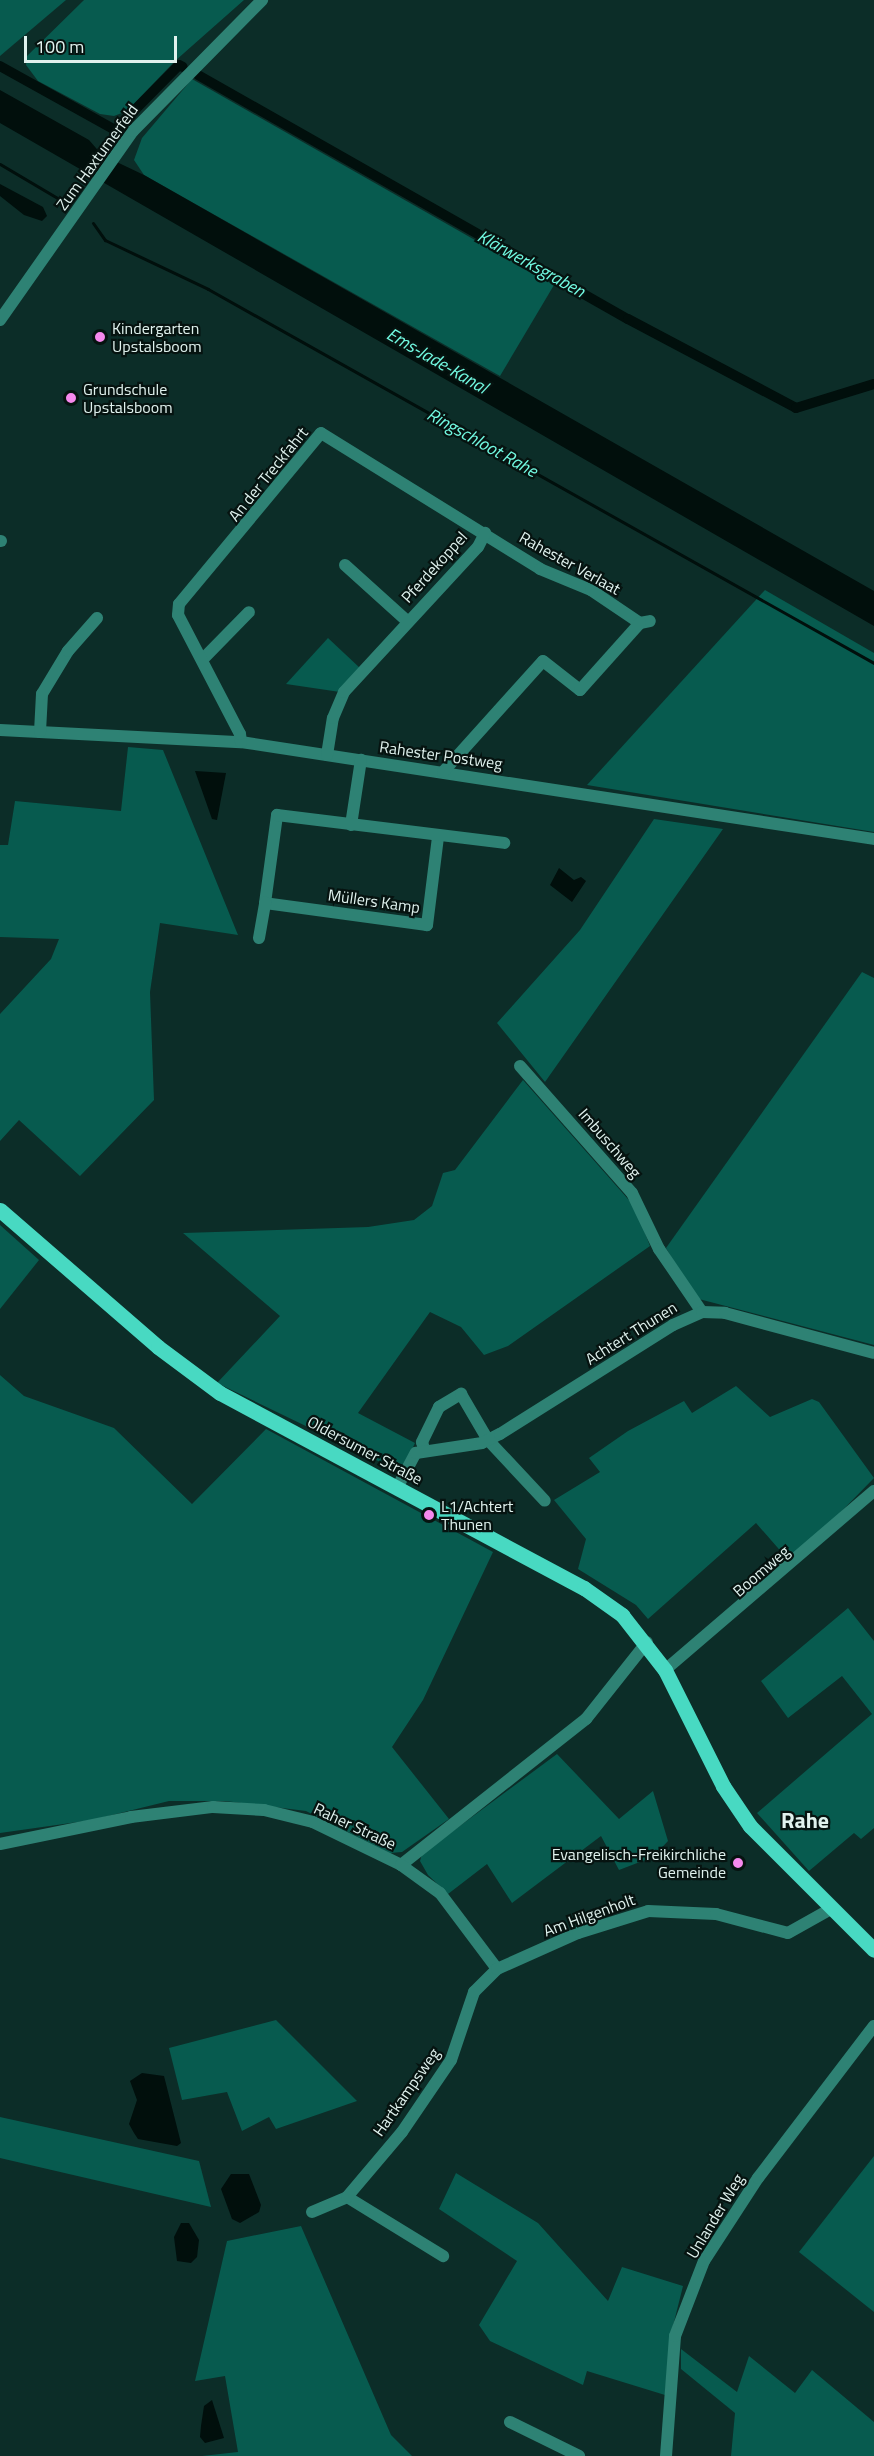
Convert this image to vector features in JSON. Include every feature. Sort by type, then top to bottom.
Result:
[{"type":"main road","name":"Oldersumer Straße","points":[[0,1210],[189,1372],[397,1488],[584,1588],[622,1615],[646,1642],[665,1670],[723,1786],[750,1826],[874,1950]]},
{"type":"street","name":"Zum Haxtumerfeld","points":[[0,320],[154,106],[262,0]]},
{"type":"street","name":"An der Treckfahrt","points":[[241,742],[178,615],[179,604],[321,433],[485,533]]},
{"type":"street","name":"Pferdekoppel","points":[[327,755],[333,718],[344,692],[407,621],[478,547],[485,533]]},
{"type":"street","name":"Rahester Verlaat","points":[[443,772],[543,661],[580,690],[645,622],[591,590],[540,569],[485,533]]},
{"type":"street","name":"Pferdekoppel","points":[[345,565],[407,621]]},
{"type":"street","points":[[202,660],[249,612]]},
{"type":"street","points":[[40,732],[42,694],[68,651],[97,618]]},
{"type":"street","name":"Rahester Postweg","points":[[0,730],[241,742],[874,839]]},
{"type":"street","points":[[351,825],[362,760]]},
{"type":"street","points":[[260,938],[277,815],[438,837],[504,843]]},
{"type":"street","name":"Müllers Kamp","points":[[265,903],[427,925],[438,837]]},
{"type":"street","name":"Imbuschweg","points":[[520,1066],[632,1193],[659,1249],[702,1312]]},
{"type":"street","name":"Achtert Thunen","points":[[424,1449],[488,1440],[673,1325],[702,1312],[725,1313],[874,1353]]},
{"type":"street","points":[[397,1488],[411,1459],[424,1449],[422,1442],[439,1407],[461,1394],[488,1440],[545,1501]]},
{"type":"street","name":"Boomweg","points":[[665,1670],[872,1499]]},
{"type":"street","name":"Raher Straße","points":[[0,1844],[131,1817],[213,1807],[264,1810],[313,1822],[401,1865],[586,1719],[646,1642]]},
{"type":"street","points":[[401,1865],[440,1893],[497,1969]]},
{"type":"street","name":"Am Hilgenholt","points":[[497,1969],[578,1934],[648,1911],[716,1914],[788,1933],[831,1909]]},
{"type":"street","name":"Hartkampsweg","points":[[312,2212],[347,2197],[402,2132],[452,2060],[474,1992],[497,1969]]},
{"type":"street","name":"Unlander Weg","points":[[666,2456],[675,2336],[705,2261],[758,2178],[874,2026]]},
{"type":"street","points":[[347,2197],[443,2256]]},
{"type":"street","points":[[510,2422],[579,2456]]},
{"type":"green space","points":[[0,0],[66,0],[0,56]]},
{"type":"green space","points":[[84,0],[244,0],[175,61],[127,111],[114,116],[100,114],[38,81],[26,65],[27,56]]},
{"type":"green space","points":[[192,79],[554,285],[500,376],[144,175],[134,160],[142,138]]},
{"type":"green space","points":[[765,590],[874,653],[874,832],[587,785]]},
{"type":"green space","points":[[328,638],[361,669],[340,692],[286,684]]},
{"type":"green space","points":[[128,747],[163,750],[238,935],[160,923],[150,992],[154,1100],[80,1176],[19,1120],[0,1141],[0,1014],[51,959],[59,939],[0,937],[0,845],[8,845],[15,801],[121,811]]},
{"type":"green space","points":[[654,819],[723,829],[545,1082],[497,1023],[580,930]]},
{"type":"green space","points":[[862,972],[874,978],[874,1345],[695,1298],[666,1248]]},
{"type":"green space","points":[[523,1080],[635,1207],[650,1246],[508,1346],[484,1355],[461,1327],[430,1312],[358,1413],[415,1443],[401,1472],[217,1383],[280,1316],[183,1233],[368,1227],[414,1220],[432,1206],[443,1173],[455,1170]]},
{"type":"green space","points":[[0,1225],[39,1260],[0,1309]]},
{"type":"green space","points":[[0,1375],[24,1396],[114,1428],[192,1504],[266,1429],[493,1552],[423,1700],[392,1747],[449,1819],[402,1852],[390,1853],[306,1811],[225,1801],[169,1801],[92,1820],[0,1833]]},
{"type":"green space","points":[[736,1386],[770,1417],[812,1399],[819,1402],[874,1478],[791,1563],[756,1523],[648,1619],[636,1605],[578,1569],[586,1539],[554,1500],[600,1472],[589,1458],[628,1431],[684,1401],[692,1413]]},
{"type":"green space","points":[[848,1608],[874,1641],[874,1828],[861,1839],[854,1833],[809,1871],[757,1813],[872,1714],[842,1676],[788,1718],[761,1681]]},
{"type":"green space","points":[[557,1754],[619,1819],[653,1791],[668,1841],[653,1857],[619,1870],[601,1836],[512,1903],[487,1864],[448,1894],[428,1875],[420,1861],[422,1854]]},
{"type":"green space","points":[[276,2020],[357,2101],[276,2129],[269,2117],[242,2131],[227,2092],[182,2100],[169,2048]]},
{"type":"green space","points":[[0,2117],[199,2161],[211,2207],[0,2158]]},
{"type":"green space","points":[[874,2156],[874,2312],[799,2252]]},
{"type":"green space","points":[[456,2173],[538,2223],[608,2301],[622,2267],[683,2286],[671,2334],[665,2395],[587,2371],[583,2385],[490,2341],[479,2325],[517,2261],[439,2209]]},
{"type":"green space","points":[[301,2226],[391,2435],[412,2456],[202,2456],[238,2452],[225,2376],[195,2381],[227,2241]]},
{"type":"green space","points":[[681,2349],[737,2392],[749,2356],[795,2393],[812,2370],[874,2422],[874,2456],[731,2456],[735,2413],[681,2369]]},
{"type":"water","name":"Ems-Jade-Kanal","points":[[0,90],[89,140],[102,155],[144,175],[874,591],[874,626],[0,123]]},
{"type":"water","points":[[0,184],[43,207],[47,216],[42,221],[24,215],[0,196]]},
{"type":"water","points":[[195,771],[226,773],[217,820],[212,819]]},
{"type":"water","points":[[559,868],[574,880],[581,877],[586,881],[572,902],[550,885]]},
{"type":"water","points":[[142,2073],[164,2076],[181,2143],[177,2146],[138,2139],[129,2124],[137,2100],[130,2081]]},
{"type":"water","points":[[231,2174],[249,2174],[261,2205],[259,2212],[240,2223],[232,2219],[221,2189]]},
{"type":"water","points":[[181,2223],[189,2223],[199,2240],[197,2257],[191,2263],[177,2261],[174,2237]]},
{"type":"water","points":[[212,2400],[224,2438],[205,2443],[200,2437],[204,2406]]},
{"type":"waterway","name":"Klärwerksgraben","points":[[0,66],[115,130],[179,65],[183,67]]},
{"type":"waterway","name":"Klärwerksgraben","points":[[198,75],[628,319],[796,408],[874,384]]},
{"type":"waterway","points":[[0,164],[66,203]]},
{"type":"waterway","name":"Ringschloot Rahe","points":[[93,223],[105,240],[208,289],[874,663]]},
{"type":"place","name":"Kindergarten Upstalsboom","points":[[100,337]]},
{"type":"place","name":"Grundschule Upstalsboom","points":[[71,398]]},
{"type":"place","name":"L1/Achtert Thunen","points":[[429,1515]]},
{"type":"place","name":"Evangelisch-Freikirchliche Gemeinde","points":[[738,1863]]},
{"type":"district","name":"Rahe","points":[[805,1821]]}]
